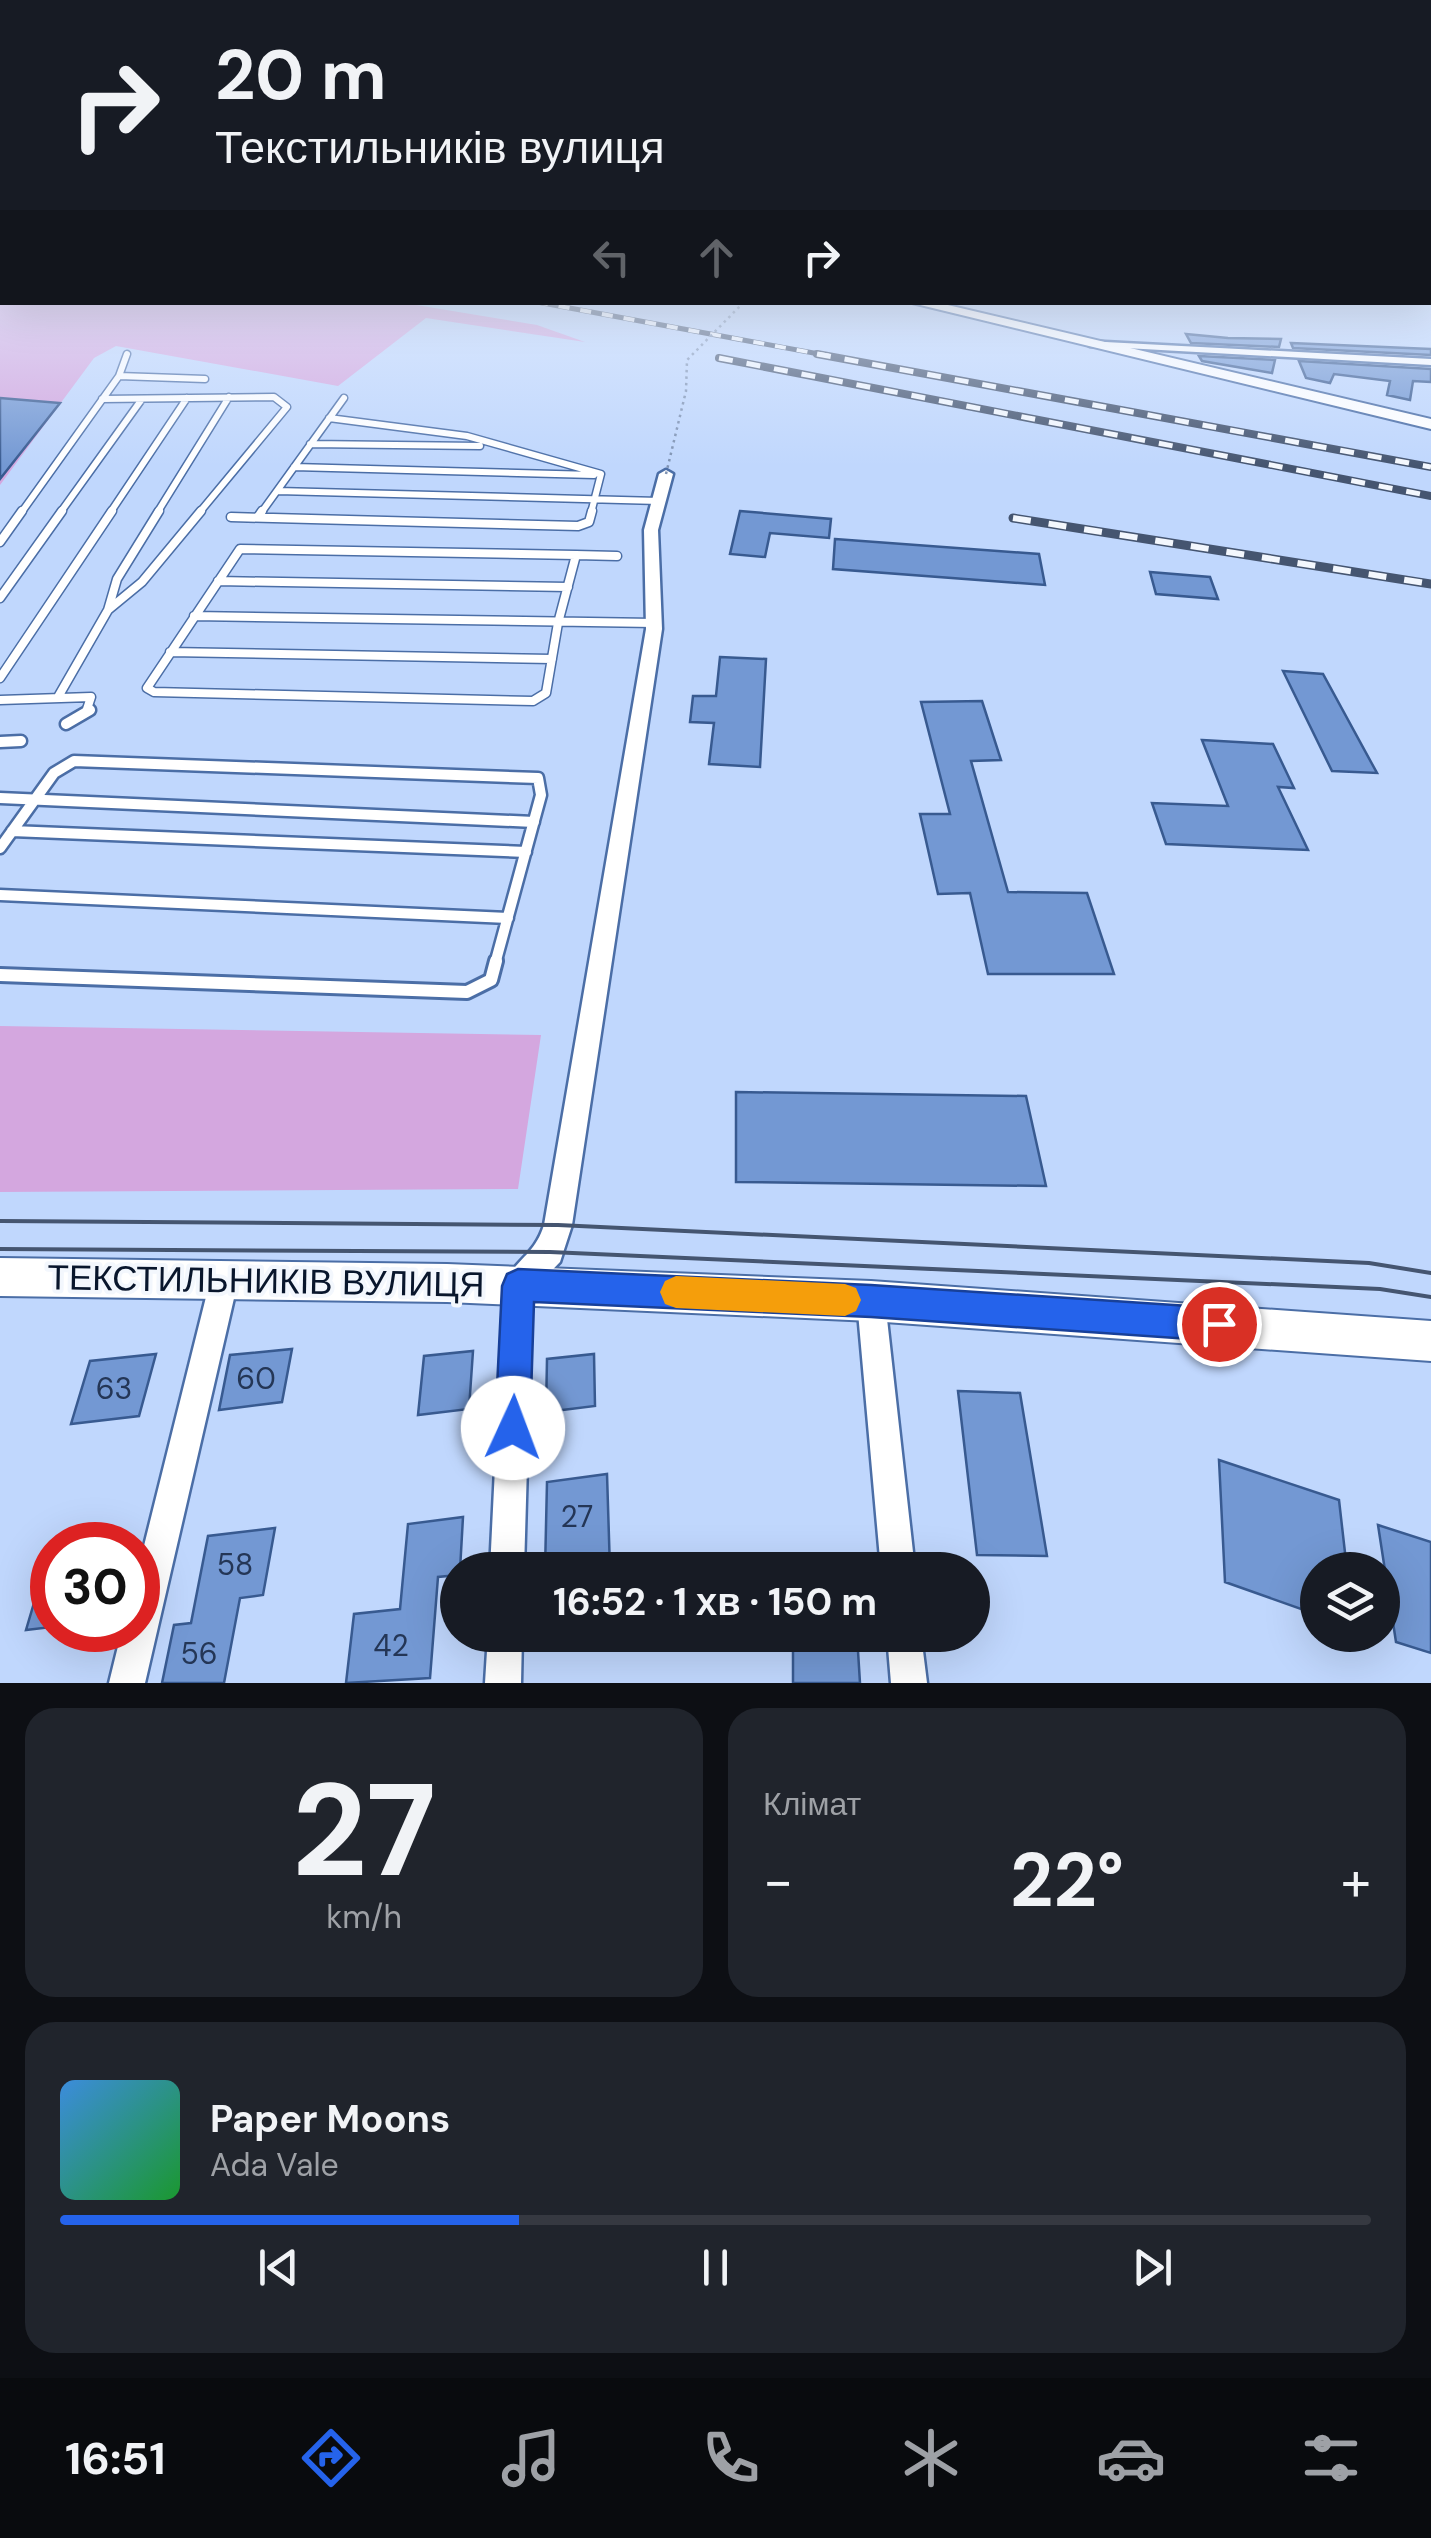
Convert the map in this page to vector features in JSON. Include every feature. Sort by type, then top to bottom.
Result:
[{"type":"street","points":[[945,310],[1431,424]]},
{"type":"street","points":[[1083,343],[1431,362]]},
{"type":"street","points":[[509,1552],[518,1286],[550,1252],[558,1225],[654,622],[651,530],[666,474]]},
{"type":"street","name":"ТЕКСТИЛЬНИКІВ ВУЛИЦЯ","points":[[0,1277],[518,1286],[871,1301],[1431,1341]]},
{"type":"street","points":[[127,1683],[224,1281]]},
{"type":"street","points":[[871,1301],[896,1552]]},
{"type":"street","points":[[503,1683],[504,1652]]},
{"type":"street","points":[[906,1652],[909,1683]]},
{"type":"lane","points":[[0,542],[119,376],[126,353]]},
{"type":"lane","points":[[119,376],[205,378]]},
{"type":"lane","points":[[58,697],[108,610],[118,578],[229,397]]},
{"type":"lane","points":[[102,399],[274,397],[287,408],[142,582],[108,610]]},
{"type":"lane","points":[[0,598],[142,398]]},
{"type":"lane","points":[[0,678],[187,398]]},
{"type":"lane","points":[[258,517],[344,398]]},
{"type":"lane","points":[[329,418],[390,422],[562,460],[600,476]]},
{"type":"lane","points":[[310,444],[501,446]]},
{"type":"lane","points":[[294,467],[600,476]]},
{"type":"lane","points":[[231,517],[578,526],[589,522],[600,476]]},
{"type":"lane","points":[[278,492],[658,501]]},
{"type":"lane","points":[[576,555],[558,623],[546,693],[532,701],[174,692],[147,688],[240,549],[576,555],[617,556]]},
{"type":"lane","points":[[218,581],[568,587]]},
{"type":"lane","points":[[194,616],[654,622]]},
{"type":"lane","points":[[170,652],[552,658]]},
{"type":"lane","points":[[0,700],[91,697],[90,710],[66,724]]},
{"type":"lane","points":[[0,742],[22,741]]},
{"type":"lane","points":[[0,848],[54,773],[74,762],[495,774],[538,778],[541,796],[490,980],[468,992],[0,975]]},
{"type":"lane","points":[[0,798],[534,822]]},
{"type":"lane","points":[[12,831],[526,852]]},
{"type":"lane","points":[[0,894],[508,918]]},
{"type":"path","points":[[666,474],[686,391],[684,369],[737,310]]},
{"type":"shaded area","points":[[0,310],[444,310],[537,325],[585,342],[426,318],[338,386],[116,346],[94,358],[0,485]]},
{"type":"shaded area","points":[[0,1026],[541,1035],[518,1189],[0,1192]]},
{"type":"building","points":[[1186,334],[1281,339],[1279,347],[1191,343]]},
{"type":"building","points":[[1291,343],[1431,349],[1431,355],[1293,348]]},
{"type":"building","points":[[1199,356],[1275,360],[1272,373],[1202,361]]},
{"type":"building","points":[[1299,361],[1431,369],[1431,382],[1413,381],[1410,400],[1387,395],[1390,381],[1334,374],[1330,383],[1306,378]]},
{"type":"building","points":[[0,398],[60,403],[0,479]]},
{"type":"building","points":[[740,511],[831,519],[829,538],[770,533],[765,557],[730,554]]},
{"type":"building","points":[[835,539],[1039,554],[1045,585],[833,569]]},
{"type":"building","points":[[1150,572],[1210,577],[1218,599],[1156,594]]},
{"type":"building","points":[[720,657],[766,659],[760,767],[709,764],[714,723],[690,722],[693,696],[716,696]]},
{"type":"building","points":[[1283,671],[1323,674],[1377,773],[1332,771]]},
{"type":"building","points":[[982,701],[1001,760],[971,761],[1008,892],[1087,893],[1114,974],[988,974],[970,893],[938,894],[920,814],[950,814],[921,702]]},
{"type":"building","points":[[1202,740],[1273,744],[1294,788],[1278,787],[1308,850],[1166,844],[1152,803],[1228,806]]},
{"type":"building","points":[[736,1092],[1026,1096],[1046,1186],[736,1182]]},
{"type":"building","points":[[292,1349],[282,1402],[219,1410],[230,1355]]},
{"type":"building","points":[[473,1351],[469,1409],[418,1415],[424,1356]]},
{"type":"building","points":[[156,1354],[139,1416],[71,1424],[90,1361]]},
{"type":"building","points":[[594,1354],[595,1406],[546,1412],[547,1359]]},
{"type":"building","points":[[958,1391],[1020,1393],[1047,1556],[977,1552]]},
{"type":"building","points":[[1219,1460],[1339,1500],[1345,1552],[1300,1552],[1300,1609],[1225,1582]]},
{"type":"building","points":[[607,1474],[609,1552],[545,1552],[547,1482]]},
{"type":"building","points":[[463,1517],[461,1552],[440,1552],[430,1678],[346,1683],[354,1614],[400,1609],[408,1524]]},
{"type":"building","points":[[1378,1525],[1431,1542],[1431,1653],[1400,1643],[1400,1552],[1382,1552]]},
{"type":"building","points":[[275,1528],[263,1595],[240,1598],[224,1683],[162,1683],[174,1625],[191,1623],[208,1536]]},
{"type":"building","points":[[793,1652],[858,1652],[860,1683],[793,1683]]},
{"type":"tram line","points":[[0,1221],[558,1225],[1369,1263],[1431,1273]]},
{"type":"tram line","points":[[0,1249],[550,1252],[1380,1289],[1431,1297]]},
{"type":"railway","points":[[578,310],[830,356]]},
{"type":"railway","points":[[817,354],[1431,467]]},
{"type":"railway","points":[[719,358],[1431,496]]},
{"type":"railway","points":[[1013,518],[1431,584]]},
{"type":"slow traffic","points":[[676,1292],[845,1300]]},
{"type":"route","points":[[513,1428],[518,1286],[871,1301],[1219,1324]]}]
